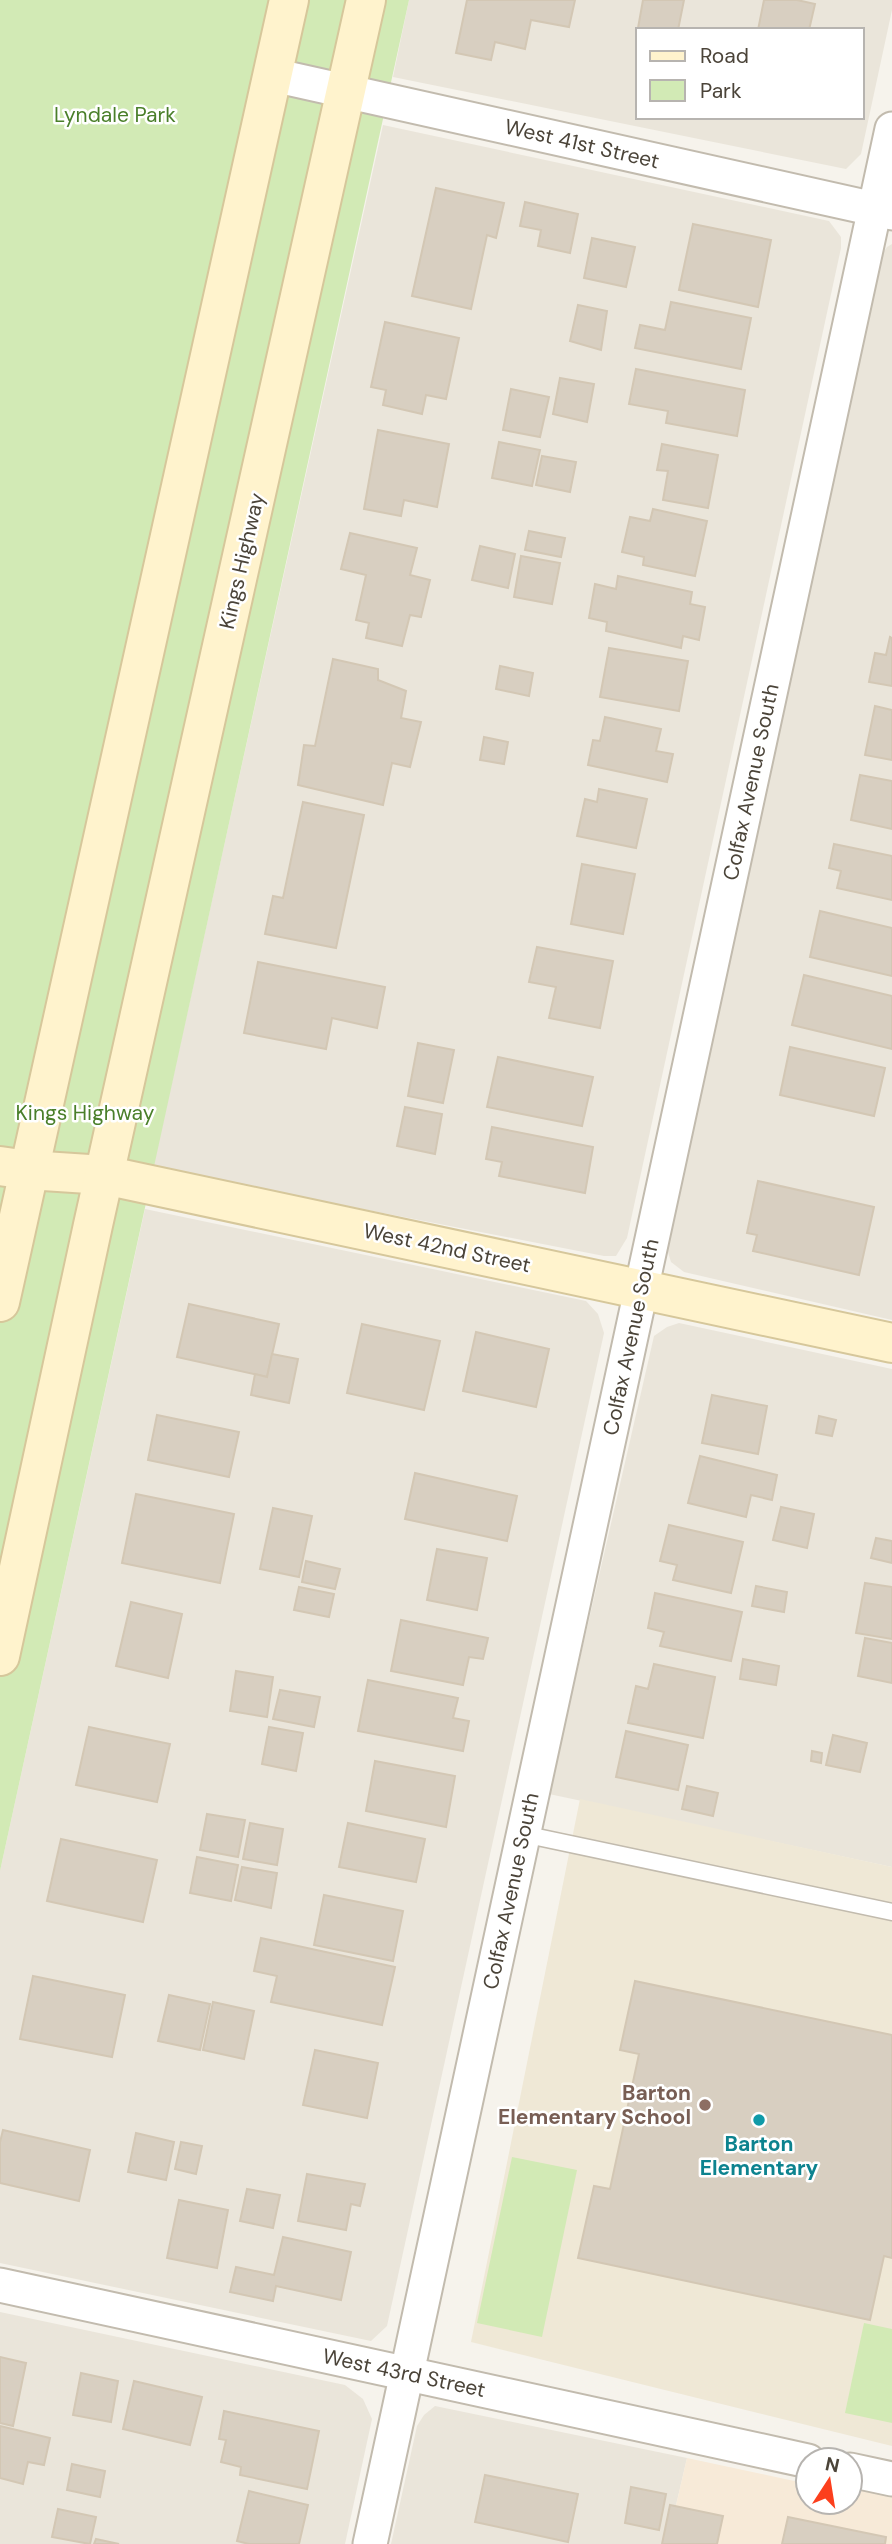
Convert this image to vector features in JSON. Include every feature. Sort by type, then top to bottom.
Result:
[{"type":"street","points":[[0,1302],[14,1168],[289,0]]},
{"type":"street","name":"Kings Highway","points":[[0,1656],[104,1175],[366,0]]},
{"type":"street","name":"West 41st Street","points":[[273,75],[883,211]]},
{"type":"street","name":"Colfax Avenue South","points":[[370,2544],[640,1289],[883,211],[892,129]]},
{"type":"street","name":"West 42nd Street","points":[[14,1168],[104,1175],[892,1343]]},
{"type":"street","name":"West 43rd Street","points":[[0,2285],[794,2458]]},
{"type":"street","points":[[864,2473],[892,2479]]},
{"type":"lane","points":[[523,1835],[892,1912]]},
{"type":"shaded area","points":[[409,0],[892,0],[861,154],[846,169],[393,77]]},
{"type":"shaded area","points":[[383,125],[829,221],[841,237],[841,248],[627,1238],[616,1256],[604,1256],[153,1168]]},
{"type":"shaded area","points":[[892,244],[892,1320],[684,1272],[671,1262],[665,1243],[879,258]]},
{"type":"shaded area","points":[[145,1209],[586,1301],[598,1314],[604,1333],[387,2326],[371,2341],[0,2263],[0,1871]]},
{"type":"shaded area","points":[[679,1323],[892,1369],[892,1867],[549,1794],[654,1336]]},
{"type":"shaded area","name":"Barton Elementary School","points":[[580,1799],[892,1867],[892,2446],[471,2342]]},
{"type":"shaded area","points":[[0,2312],[345,2385],[363,2399],[372,2419],[345,2544],[0,2544]]},
{"type":"shaded area","points":[[435,2406],[687,2458],[667,2544],[391,2544],[417,2426],[424,2415]]},
{"type":"shaded area","points":[[687,2458],[794,2481],[794,2516],[864,2516],[864,2490],[871,2488],[892,2493],[892,2544],[667,2544]]},
{"type":"green space","name":"Kings Highway","points":[[0,0],[409,0],[0,1871],[0,1151],[3,1148],[0,1147]]},
{"type":"green space","points":[[512,2157],[577,2170],[542,2337],[477,2323]]},
{"type":"green space","points":[[864,2323],[892,2329],[892,2423],[845,2413]]},
{"type":"building","points":[[467,0],[575,0],[569,27],[531,20],[525,49],[495,42],[491,60],[456,53]]},
{"type":"building","points":[[643,0],[684,0],[678,28],[638,28]]},
{"type":"building","points":[[764,0],[797,0],[815,4],[809,28],[758,28]]},
{"type":"building","points":[[436,188],[504,203],[496,238],[487,235],[471,309],[412,296]]},
{"type":"building","points":[[525,202],[578,214],[570,253],[538,246],[541,230],[520,226]]},
{"type":"building","points":[[693,224],[771,240],[758,307],[679,290]]},
{"type":"building","points":[[592,238],[635,247],[626,287],[584,278]]},
{"type":"building","points":[[671,302],[751,318],[741,369],[635,348],[640,325],[665,330]]},
{"type":"building","points":[[578,305],[607,311],[601,350],[570,341]]},
{"type":"building","points":[[385,322],[459,338],[446,399],[426,395],[422,414],[383,405],[386,390],[371,387]]},
{"type":"building","points":[[636,369],[745,390],[737,436],[666,423],[668,411],[629,404]]},
{"type":"building","points":[[560,378],[594,384],[587,422],[553,414]]},
{"type":"building","points":[[511,389],[549,397],[540,437],[503,430]]},
{"type":"building","points":[[378,430],[449,444],[437,507],[404,500],[401,516],[364,509]]},
{"type":"building","points":[[499,442],[540,450],[532,486],[492,478]]},
{"type":"building","points":[[662,444],[718,455],[708,508],[663,500],[668,471],[657,470]]},
{"type":"building","points":[[542,456],[576,462],[570,492],[536,485]]},
{"type":"building","points":[[653,509],[707,521],[695,576],[643,565],[644,557],[622,552],[630,517],[650,521]]},
{"type":"building","points":[[529,531],[565,538],[561,557],[525,550]]},
{"type":"building","points":[[350,533],[417,548],[410,575],[430,580],[421,617],[410,615],[402,646],[366,638],[369,623],[356,620],[366,575],[341,569]]},
{"type":"building","points":[[480,546],[515,554],[508,588],[472,580]]},
{"type":"building","points":[[521,556],[560,563],[552,604],[514,597]]},
{"type":"building","points":[[618,576],[692,592],[690,604],[705,607],[699,640],[683,636],[681,648],[606,631],[607,622],[589,618],[595,584],[616,589]]},
{"type":"building","points":[[890,637],[892,686],[869,682],[875,653],[886,655]]},
{"type":"building","points":[[609,648],[688,661],[679,711],[600,697]]},
{"type":"building","points":[[333,659],[378,669],[378,680],[406,691],[401,718],[421,722],[410,767],[392,763],[383,805],[298,785],[304,745],[315,746]]},
{"type":"building","points":[[500,666],[533,673],[529,696],[496,689]]},
{"type":"building","points":[[875,706],[892,710],[892,760],[865,755]]},
{"type":"building","points":[[605,717],[661,729],[656,751],[673,754],[667,782],[588,765],[593,740],[600,741]]},
{"type":"building","points":[[484,737],[508,742],[504,764],[480,760]]},
{"type":"building","points":[[860,775],[892,781],[892,829],[851,820]]},
{"type":"building","points":[[599,789],[647,799],[636,848],[577,836],[585,799],[597,802]]},
{"type":"building","points":[[303,802],[364,815],[336,948],[265,934],[273,896],[283,898]]},
{"type":"building","points":[[834,844],[892,856],[892,900],[837,888],[841,871],[829,868]]},
{"type":"building","points":[[582,864],[635,874],[623,934],[571,924]]},
{"type":"building","points":[[820,911],[892,928],[892,976],[810,957]]},
{"type":"building","points":[[537,947],[613,961],[600,1028],[549,1018],[556,987],[529,982]]},
{"type":"building","points":[[258,962],[385,987],[377,1028],[332,1018],[326,1049],[244,1033]]},
{"type":"building","points":[[804,975],[892,996],[892,1049],[792,1025]]},
{"type":"building","points":[[418,1043],[454,1050],[443,1103],[408,1096]]},
{"type":"building","points":[[790,1047],[885,1068],[874,1116],[780,1095]]},
{"type":"building","points":[[498,1057],[593,1077],[582,1126],[487,1107]]},
{"type":"building","points":[[405,1107],[442,1114],[435,1154],[397,1146]]},
{"type":"building","points":[[492,1127],[593,1147],[585,1193],[499,1176],[502,1162],[486,1159]]},
{"type":"building","points":[[758,1181],[874,1207],[859,1275],[753,1251],[757,1235],[747,1233]]},
{"type":"building","points":[[189,1304],[279,1324],[267,1377],[177,1357]]},
{"type":"building","points":[[362,1324],[440,1341],[424,1410],[347,1393]]},
{"type":"building","points":[[476,1332],[549,1349],[536,1407],[463,1391]]},
{"type":"building","points":[[272,1354],[298,1359],[289,1403],[251,1395],[255,1374],[267,1377]]},
{"type":"building","points":[[712,1395],[767,1406],[758,1454],[702,1443]]},
{"type":"building","points":[[157,1415],[239,1432],[229,1477],[148,1460]]},
{"type":"building","points":[[819,1416],[836,1420],[832,1436],[816,1433]]},
{"type":"building","points":[[700,1456],[777,1475],[772,1500],[751,1495],[746,1517],[688,1503]]},
{"type":"building","points":[[415,1473],[517,1496],[507,1541],[405,1519]]},
{"type":"building","points":[[136,1494],[234,1514],[220,1583],[122,1563]]},
{"type":"building","points":[[781,1507],[814,1514],[807,1548],[773,1540]]},
{"type":"building","points":[[273,1508],[312,1516],[299,1577],[260,1569]]},
{"type":"building","points":[[669,1525],[743,1542],[731,1593],[673,1580],[677,1565],[660,1561]]},
{"type":"building","points":[[876,1538],[892,1541],[892,1563],[871,1558]]},
{"type":"building","points":[[437,1549],[487,1558],[477,1610],[427,1600]]},
{"type":"building","points":[[306,1561],[340,1569],[335,1589],[302,1582]]},
{"type":"building","points":[[865,1583],[892,1587],[892,1639],[856,1633]]},
{"type":"building","points":[[756,1586],[787,1592],[784,1612],[752,1606]]},
{"type":"building","points":[[299,1587],[334,1594],[329,1617],[294,1610]]},
{"type":"building","points":[[655,1593],[742,1612],[731,1661],[660,1646],[664,1632],[648,1628]]},
{"type":"building","points":[[131,1602],[182,1614],[168,1678],[116,1666]]},
{"type":"building","points":[[401,1620],[488,1638],[483,1659],[469,1657],[463,1685],[391,1671]]},
{"type":"building","points":[[865,1638],[892,1643],[892,1683],[858,1676]]},
{"type":"building","points":[[743,1659],[779,1666],[776,1685],[740,1679]]},
{"type":"building","points":[[654,1664],[715,1677],[703,1738],[628,1723],[636,1686],[648,1689]]},
{"type":"building","points":[[236,1671],[273,1677],[267,1717],[230,1711]]},
{"type":"building","points":[[368,1680],[458,1698],[453,1718],[469,1721],[463,1751],[358,1731]]},
{"type":"building","points":[[280,1690],[320,1697],[314,1727],[273,1719]]},
{"type":"building","points":[[89,1727],[170,1744],[157,1802],[76,1785]]},
{"type":"building","points":[[269,1727],[303,1733],[296,1771],[262,1764]]},
{"type":"building","points":[[626,1731],[688,1745],[678,1790],[616,1777]]},
{"type":"building","points":[[833,1735],[867,1743],[860,1772],[826,1765]]},
{"type":"building","points":[[812,1751],[822,1753],[821,1763],[811,1761]]},
{"type":"building","points":[[375,1761],[455,1776],[446,1827],[366,1811]]},
{"type":"building","points":[[687,1786],[718,1793],[713,1816],[682,1809]]},
{"type":"building","points":[[207,1814],[245,1820],[238,1857],[200,1850]]},
{"type":"building","points":[[250,1823],[283,1829],[277,1865],[243,1859]]},
{"type":"building","points":[[348,1823],[425,1839],[416,1882],[339,1867]]},
{"type":"building","points":[[61,1839],[157,1860],[143,1922],[47,1901]]},
{"type":"building","points":[[197,1857],[238,1865],[231,1901],[190,1893]]},
{"type":"building","points":[[242,1867],[277,1873],[271,1908],[235,1900]]},
{"type":"building","points":[[324,1895],[403,1911],[393,1961],[314,1945]]},
{"type":"building","points":[[261,1938],[395,1967],[382,2025],[271,2002],[277,1976],[254,1971]]},
{"type":"building","points":[[33,1976],[125,1995],[112,2057],[20,2039]]},
{"type":"building","name":"Barton Elementary","points":[[635,1981],[892,2035],[892,2258],[884,2256],[870,2320],[578,2258],[594,2186],[610,2189],[639,2054],[620,2050]]},
{"type":"building","points":[[169,1995],[210,2004],[200,2050],[158,2041]]},
{"type":"building","points":[[213,2002],[254,2011],[244,2059],[203,2050]]},
{"type":"building","points":[[315,2050],[378,2063],[367,2118],[303,2105]]},
{"type":"building","points":[[3,2130],[90,2150],[79,2201],[0,2183],[0,2142]]},
{"type":"building","points":[[136,2133],[174,2142],[166,2180],[128,2172]]},
{"type":"building","points":[[181,2142],[202,2146],[196,2174],[175,2169]]},
{"type":"building","points":[[307,2174],[365,2184],[360,2206],[351,2204],[346,2230],[298,2221]]},
{"type":"building","points":[[247,2189],[280,2195],[273,2228],[240,2221]]},
{"type":"building","points":[[179,2200],[228,2210],[217,2268],[167,2258]]},
{"type":"building","points":[[283,2237],[351,2252],[341,2300],[276,2286],[273,2301],[230,2292],[236,2267],[274,2275]]},
{"type":"building","points":[[0,2357],[26,2363],[13,2426],[0,2423]]},
{"type":"building","points":[[81,2373],[118,2381],[111,2422],[73,2415]]},
{"type":"building","points":[[134,2381],[202,2397],[190,2445],[123,2429]]},
{"type":"building","points":[[224,2411],[319,2431],[307,2489],[240,2475],[241,2467],[221,2462],[226,2440],[219,2439]]},
{"type":"building","points":[[0,2426],[50,2438],[44,2465],[28,2462],[23,2484],[0,2478]]},
{"type":"building","points":[[72,2464],[105,2471],[100,2497],[67,2490]]},
{"type":"building","points":[[485,2475],[578,2494],[568,2542],[475,2522]]},
{"type":"building","points":[[631,2487],[666,2494],[659,2530],[625,2523]]},
{"type":"building","points":[[249,2491],[308,2505],[299,2544],[249,2544],[237,2541]]},
{"type":"building","points":[[670,2505],[723,2516],[717,2544],[662,2544]]},
{"type":"building","points":[[58,2509],[96,2517],[90,2544],[52,2537]]},
{"type":"building","points":[[788,2517],[886,2537],[885,2544],[782,2544]]},
{"type":"building","points":[[96,2539],[119,2544],[94,2544]]},
{"type":"place","name":"Barton Elementary School","points":[[705,2105]]},
{"type":"place","name":"Barton Elementary","points":[[759,2120]]},
{"type":"park label","name":"Lyndale Park","points":[[115,115]]}]
